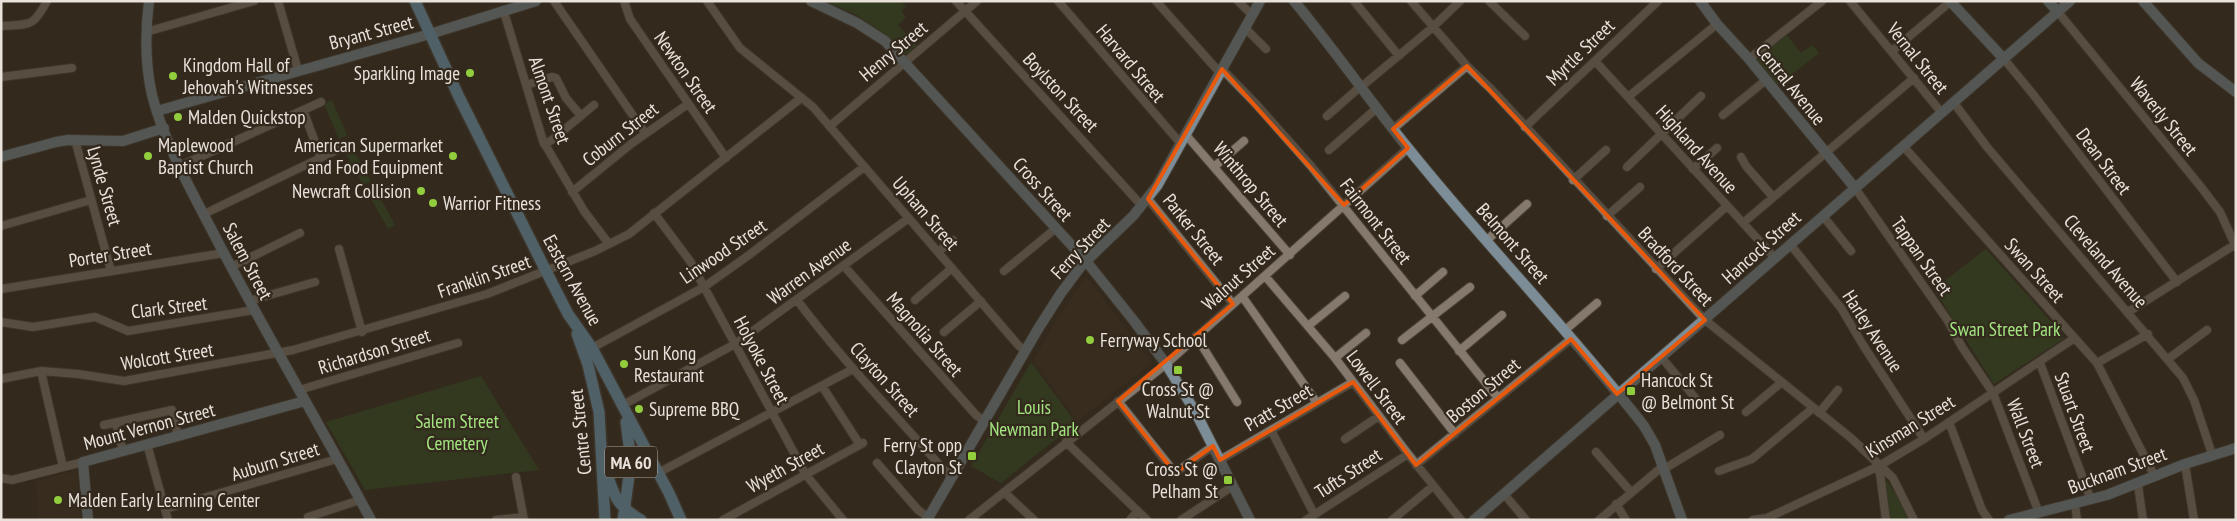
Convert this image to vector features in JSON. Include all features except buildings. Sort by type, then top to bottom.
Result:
[{"type":"main road","name":"Eastern Avenue","points":[[415,1],[459,97],[546,271],[568,314],[592,348],[658,473],[680,520]]},
{"type":"main road","name":"Centre Street","points":[[568,314],[588,365],[599,412],[605,520]]},
{"type":"main road","points":[[599,412],[600,400],[604,394],[616,397],[621,406]]},
{"type":"main road","name":"MA 60","points":[[621,406],[628,428],[631,456],[624,514]]},
{"type":"main road","points":[[602,456],[612,491],[624,514],[641,520]]},
{"type":"street","points":[[1,26],[33,22],[38,18],[47,1]]},
{"type":"street","name":"Salem Street","points":[[149,1],[146,32],[148,72],[157,111],[180,166],[249,301],[371,520]]},
{"type":"street","points":[[146,32],[254,1]]},
{"type":"street","points":[[278,1],[298,70]]},
{"type":"street","name":"Bryant Street","points":[[157,111],[430,34],[536,1]]},
{"type":"street","points":[[554,1],[645,133]]},
{"type":"street","name":"Newton Street","points":[[624,1],[630,19],[726,158]]},
{"type":"street","name":"Upham Street","points":[[707,1],[740,48],[801,98],[810,103],[1018,346],[1025,351]]},
{"type":"street","name":"Cross Street","points":[[811,1],[877,35],[1086,261],[1166,364],[1213,446],[1250,520]]},
{"type":"street","name":"Boylston Street","points":[[956,1],[1145,203]]},
{"type":"street","name":"Henry Street","points":[[830,126],[977,1]]},
{"type":"street","name":"Harvard Street","points":[[1058,1],[1184,139]]},
{"type":"street","name":"Fairmont Street","points":[[1156,1],[1221,71],[1258,105],[1343,206],[1498,398]]},
{"type":"street","points":[[1238,1],[1252,15]]},
{"type":"street","name":"Ferry Street","points":[[928,518],[1061,293],[1086,261],[1145,203],[1184,139],[1260,1]]},
{"type":"street","name":"Belmont Street","points":[[1294,1],[1408,148],[1648,431],[1664,467],[1682,520]]},
{"type":"street","points":[[1354,1],[1399,56]]},
{"type":"street","name":"Bradford Street","points":[[1412,1],[1467,66],[1492,90],[1573,180],[1705,320],[1851,438],[1893,478],[1914,520]]},
{"type":"street","points":[[1327,116],[1433,27],[1460,1]]},
{"type":"street","points":[[1489,1],[1525,36]]},
{"type":"street","name":"Myrtle Street","points":[[1525,127],[1658,1]]},
{"type":"street","name":"Central Avenue","points":[[1700,1],[1717,24],[1749,59],[1855,188]]},
{"type":"street","points":[[1749,59],[1822,1]]},
{"type":"street","name":"Vernal Street","points":[[1850,1],[1941,112]]},
{"type":"street","points":[[2048,1],[2058,12]]},
{"type":"street","name":"Hancock Street","points":[[1474,520],[2070,1]]},
{"type":"street","points":[[1892,51],[1950,2],[2004,59]]},
{"type":"street","points":[[2148,3],[2198,63],[2236,92]]},
{"type":"street","name":"Almont Street","points":[[504,12],[544,144],[590,220],[609,244]]},
{"type":"street","name":"Waverly Street","points":[[2058,12],[2220,212],[2235,245]]},
{"type":"street","points":[[1628,97],[1717,24]]},
{"type":"street","points":[[1245,28],[1266,49]]},
{"type":"street","name":"Dean Street","points":[[2004,59],[2177,282]]},
{"type":"street","name":"Highland Avenue","points":[[1595,61],[1775,258]]},
{"type":"street","points":[[1393,129],[1467,66]]},
{"type":"street","points":[[1,77],[72,68]]},
{"type":"street","points":[[526,85],[555,78],[566,98],[581,116]]},
{"type":"street","points":[[1743,223],[1888,98],[1914,78]]},
{"type":"street","points":[[1723,115],[1766,80]]},
{"type":"street","points":[[1627,167],[1701,96]]},
{"type":"street","name":"Franklin Street","points":[[278,354],[362,332],[487,294],[609,244],[628,234],[801,98]]},
{"type":"street","points":[[180,166],[321,102]]},
{"type":"street","name":"Cleveland Avenue","points":[[1954,103],[1987,146],[2184,378],[2194,400],[2212,454]]},
{"type":"street","name":"Coburn Street","points":[[572,192],[645,133],[688,104]]},
{"type":"street","points":[[544,144],[594,105]]},
{"type":"street","points":[[1329,150],[1377,108]]},
{"type":"street","points":[[303,110],[321,158]]},
{"type":"street","points":[[1,157],[56,142],[123,140],[164,128]]},
{"type":"street","name":"Winthrop Street","points":[[1184,139],[1215,166],[1290,255]]},
{"type":"street","name":"Lynde Street","points":[[75,140],[111,271]]},
{"type":"street","points":[[1215,166],[1244,141]]},
{"type":"street","name":"Swan Street","points":[[1904,146],[2073,339],[2097,363],[2156,477]]},
{"type":"street","points":[[204,214],[341,148]]},
{"type":"street","name":"Walnut Street","points":[[974,518],[1066,442],[1166,364],[1408,148]]},
{"type":"street","points":[[1693,169],[1717,148]]},
{"type":"street","points":[[1573,180],[1606,150]]},
{"type":"street","points":[[1741,158],[1773,197]]},
{"type":"street","name":"Linwood Street","points":[[592,348],[704,287],[864,167]]},
{"type":"street","points":[[1607,216],[1640,187]]},
{"type":"street","name":"Tappan Street","points":[[1855,188],[1948,321],[1962,347],[1993,393]]},
{"type":"street","points":[[1,226],[91,200]]},
{"type":"street","name":"Parker Street","points":[[1145,203],[1233,304]]},
{"type":"street","points":[[1487,240],[1527,204]]},
{"type":"street","points":[[1656,269],[1727,206]]},
{"type":"street","name":"Holyoke Street","points":[[654,213],[687,256],[806,475],[843,520]]},
{"type":"street","points":[[1823,216],[1851,252]]},
{"type":"street","name":"Warren Avenue","points":[[621,406],[735,344],[909,218]]},
{"type":"street","points":[[1004,271],[1055,228]]},
{"type":"street","points":[[231,267],[300,233]]},
{"type":"street","points":[[938,252],[953,240]]},
{"type":"street","name":"Harley Avenue","points":[[1790,244],[1841,308],[1924,439]]},
{"type":"street","points":[[2128,312],[2235,245]]},
{"type":"street","points":[[339,249],[362,332]]},
{"type":"street","name":"Porter Street","points":[[1,289],[224,252]]},
{"type":"street","name":"Magnolia Street","points":[[844,266],[976,416],[984,421]]},
{"type":"street","points":[[915,300],[952,268]]},
{"type":"street","points":[[1415,296],[1443,272]]},
{"type":"street","name":"Lowell Street","points":[[1265,276],[1335,358],[1416,465],[1461,520]]},
{"type":"street","points":[[249,301],[315,282]]},
{"type":"street","points":[[1402,340],[1470,287]]},
{"type":"street","points":[[1242,296],[1317,403]]},
{"type":"street","points":[[1308,326],[1345,296]]},
{"type":"street","name":"Clayton Street","points":[[797,300],[853,369],[943,469],[952,476]]},
{"type":"street","points":[[944,332],[981,301]]},
{"type":"street","name":"Boston Street","points":[[1416,465],[1498,398],[1568,335],[1597,303]]},
{"type":"street","name":"Clark Street","points":[[1,322],[33,327],[95,317],[128,331],[254,310]]},
{"type":"street","points":[[1459,350],[1502,315]]},
{"type":"street","points":[[2168,359],[2207,330]]},
{"type":"street","points":[[1335,358],[1366,333]]},
{"type":"street","points":[[2097,363],[2148,334]]},
{"type":"street","points":[[1196,336],[1237,402]]},
{"type":"street","name":"Kinsman Street","points":[[1753,520],[1767,518],[1879,466],[1924,439],[2040,363],[2073,339]]},
{"type":"street","name":"Richardson Street","points":[[299,390],[458,343]]},
{"type":"street","name":"Wolcott Street","points":[[1,379],[41,372],[78,374],[124,381],[278,354]]},
{"type":"street","points":[[1662,358],[1702,405]]},
{"type":"street","points":[[1400,363],[1456,434]]},
{"type":"street","name":"Stuart Street","points":[[2040,363],[2090,500]]},
{"type":"street","points":[[658,473],[853,369]]},
{"type":"street","points":[[41,372],[63,467]]},
{"type":"street","name":"Pratt Street","points":[[1220,460],[1353,382]]},
{"type":"street","points":[[1746,412],[1782,382]]},
{"type":"street","name":"Wyeth Street","points":[[728,518],[862,444],[822,386]]},
{"type":"street","points":[[1719,472],[1752,459],[1816,411],[1838,390]]},
{"type":"street","name":"Wall Street","points":[[1993,393],[2039,513]]},
{"type":"street","name":"Mount Vernon Street","points":[[1,478],[12,480],[305,401]]},
{"type":"street","points":[[1118,401],[1175,473],[1213,446]]},
{"type":"street","points":[[104,426],[172,410],[178,436]]},
{"type":"street","points":[[1345,439],[1379,416]]},
{"type":"street","points":[[1949,422],[1982,510],[1989,520]]},
{"type":"street","points":[[116,423],[123,451]]},
{"type":"street","points":[[1270,430],[1314,514]]},
{"type":"street","points":[[1599,520],[1616,504],[1664,467],[1720,435]]},
{"type":"street","points":[[1066,442],[1147,520]]},
{"type":"street","points":[[147,444],[168,520]]},
{"type":"street","name":"Bucknam Street","points":[[2009,520],[2090,500],[2138,484],[2212,454],[2235,451]]},
{"type":"street","points":[[1596,452],[1631,492]]},
{"type":"street","name":"Tufts Street","points":[[1306,520],[1408,454]]},
{"type":"street","name":"Auburn Street","points":[[165,509],[337,459]]},
{"type":"street","points":[[83,462],[88,520]]},
{"type":"street","points":[[877,463],[918,510],[928,518]]},
{"type":"street","points":[[2185,464],[2194,520]]},
{"type":"street","points":[[1879,466],[1886,520]]},
{"type":"street","points":[[496,520],[524,518],[516,477]]},
{"type":"street","points":[[2138,484],[2143,520]]},
{"type":"street","points":[[1181,520],[1234,486]]},
{"type":"street","points":[[1392,520],[1433,486]]},
{"type":"street","points":[[1004,492],[1034,520]]},
{"type":"street","points":[[1504,494],[1526,520]]},
{"type":"street","points":[[308,517],[360,500]]},
{"type":"street","points":[[1616,504],[1626,520]]},
{"type":"street","points":[[2075,504],[2077,520]]},
{"type":"street","points":[[1130,520],[1138,511]]},
{"type":"highlighted area","points":[[1467,66],[1705,320],[1617,394],[1571,339],[1416,465],[1353,382],[1220,460],[1213,446],[1175,473],[1118,401],[1233,304],[1148,199],[1222,69],[1344,205],[1408,148],[1393,129]]},
{"type":"shaded area","name":"Ferryway School","points":[[1086,276],[1152,363],[1078,421],[1033,361],[1056,320]]},
{"type":"shaded area","name":"Malden Early Learning Center","points":[[77,470],[81,520],[23,520],[39,519],[36,481]]},
{"type":"green space","points":[[824,1],[901,1],[906,7],[901,11],[906,17],[898,25],[918,47],[911,53],[906,54],[880,31],[857,15]]},
{"type":"green space","points":[[1786,34],[1801,53],[1812,45],[1819,53],[1777,86],[1756,59]]},
{"type":"green space","points":[[332,100],[347,135],[339,139],[324,104]]},
{"type":"green space","points":[[351,146],[371,181],[363,185],[344,150]]},
{"type":"green space","points":[[376,190],[395,225],[388,229],[368,194]]},
{"type":"green space","name":"Swan Street Park","points":[[1986,249],[2063,335],[2063,339],[1994,384],[1934,289]]},
{"type":"green space","name":"Louis Newman Park","points":[[1031,362],[1076,423],[1001,483],[971,466]]},
{"type":"green space","name":"Salem Street Cemetery","points":[[481,376],[539,470],[365,490],[326,422]]},
{"type":"green space","points":[[1887,481],[1900,501],[1908,520],[1890,520],[1885,482]]},
{"type":"place","name":"Sparkling Image","points":[[470,73]]},
{"type":"place","name":"Kingdom Hall of Jehovah's Witnesses","points":[[173,76]]},
{"type":"place","name":"Malden Quickstop","points":[[178,117]]},
{"type":"place","name":"Maplewood Baptist Church","points":[[148,156]]},
{"type":"place","name":"American Supermarket and Food Equipment","points":[[453,156]]},
{"type":"place","name":"Newcraft Collision","points":[[421,191]]},
{"type":"place","name":"Warrior Fitness","points":[[433,203]]},
{"type":"place","name":"Ferryway School","points":[[1090,340]]},
{"type":"place","name":"Sun Kong Restaurant","points":[[624,364]]},
{"type":"place","name":"Cross St @ Walnut St","points":[[1178,370]]},
{"type":"place","name":"Hancock St @ Belmont St","points":[[1631,391]]},
{"type":"place","name":"Supreme BBQ","points":[[639,409]]},
{"type":"place","name":"Ferry St opp Clayton St","points":[[972,456]]},
{"type":"place","name":"Cross St @ Pelham St","points":[[1228,480]]},
{"type":"place","name":"Malden Early Learning Center","points":[[58,500]]}]
